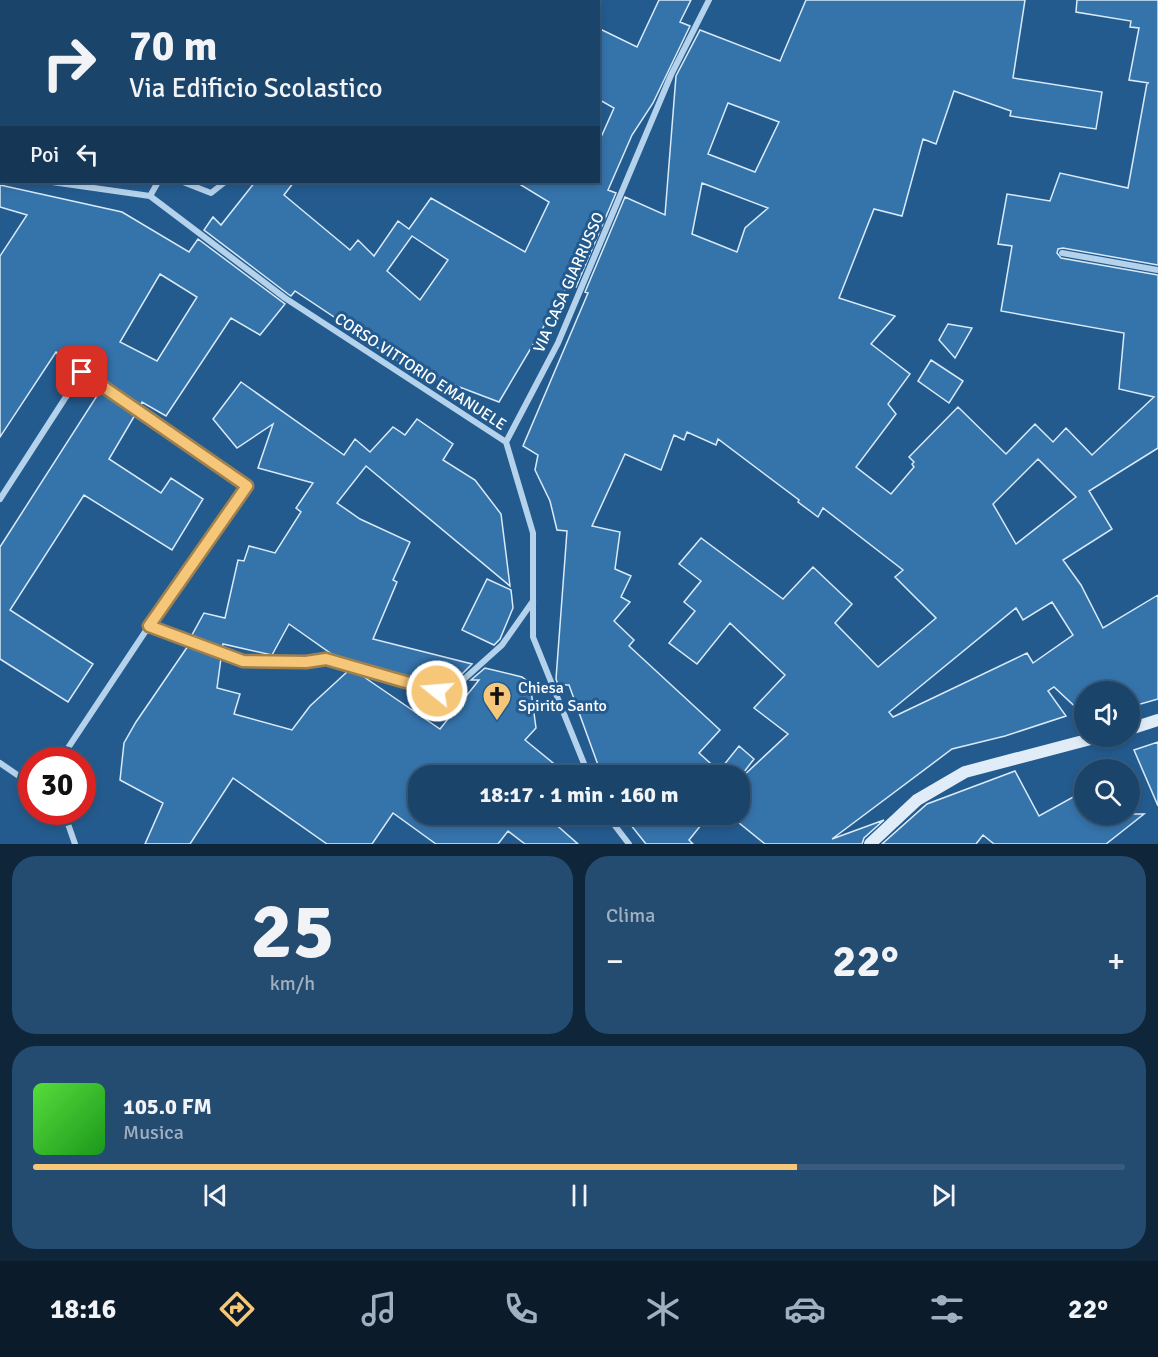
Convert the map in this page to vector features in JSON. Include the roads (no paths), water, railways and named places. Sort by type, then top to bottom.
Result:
[{"type":"main road","points":[[1140,726],[1158,720]]},
{"type":"main road","points":[[870,844],[917,800],[965,772],[1074,743]]},
{"type":"street","name":"VIA CASA GIARRUSSO","points":[[506,442],[558,343],[670,75],[709,0]]},
{"type":"street","name":"CORSO VITTORIO EMANUELE","points":[[59,183],[150,196],[285,298],[506,442],[533,533],[533,637],[585,765]]},
{"type":"street","points":[[150,196],[157,183]]},
{"type":"street","points":[[186,183],[211,193],[224,183]]},
{"type":"street","points":[[1062,253],[1158,270]]},
{"type":"street","points":[[0,499],[82,372],[247,486],[149,626],[69,747]]},
{"type":"street","points":[[149,626],[243,661],[306,662],[326,659],[437,691],[463,680],[502,645],[533,601]]},
{"type":"street","points":[[0,763],[18,775]]},
{"type":"street","points":[[68,825],[75,844]]},
{"type":"street","points":[[614,825],[629,844]]},
{"type":"place","name":"Chiesa Spirito Santo","points":[[497,722]]}]
